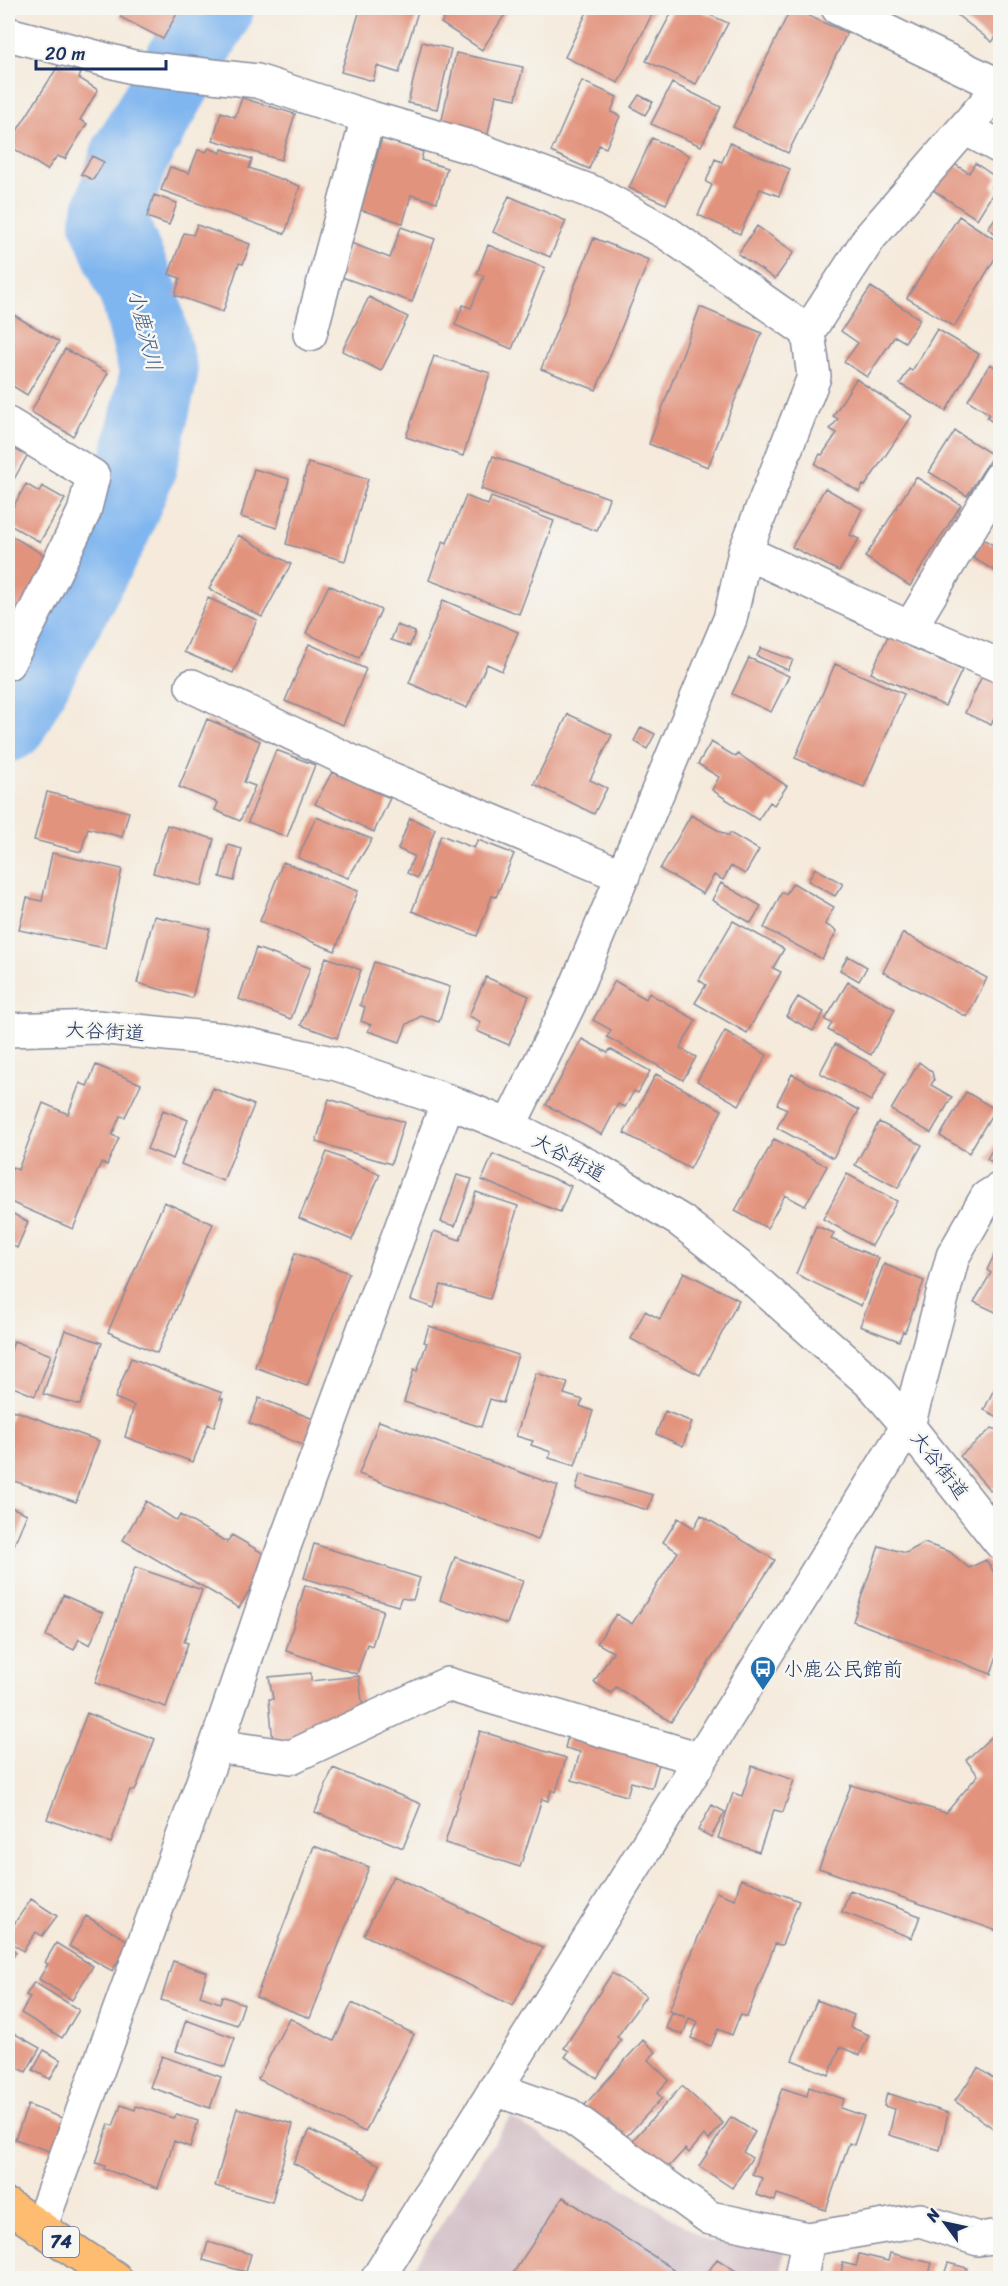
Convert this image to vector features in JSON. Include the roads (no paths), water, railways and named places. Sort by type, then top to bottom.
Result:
[{"type":"main road","name":"74","points":[[8,2206],[115,2278]]},
{"type":"street","points":[[509,1126],[569,1004],[730,619],[745,552],[814,377],[808,332],[870,237],[1000,86],[838,8]]},
{"type":"street","points":[[8,34],[134,67],[257,81],[477,149],[597,194],[667,233],[808,332]]},
{"type":"street","points":[[310,334],[368,117]]},
{"type":"street","points":[[965,128],[1000,147]]},
{"type":"street","points":[[8,424],[93,476],[84,512],[8,663]]},
{"type":"street","points":[[910,628],[1000,478]]},
{"type":"street","points":[[745,552],[910,628],[1000,666]]},
{"type":"street","points":[[192,686],[365,768],[622,876]]},
{"type":"street","name":"大谷街道","points":[[15,1030],[97,1027],[226,1040],[337,1064],[448,1101],[509,1126],[597,1170],[681,1221],[801,1319],[873,1385],[1000,1542]]},
{"type":"street","points":[[40,2228],[216,1746],[283,1549],[448,1101]]},
{"type":"street","points":[[378,2278],[908,1426],[953,1256],[987,1197],[1000,1189]]},
{"type":"street","points":[[216,1746],[291,1756],[447,1684],[700,1759]]},
{"type":"street","points":[[495,2089],[569,2115],[710,2217],[808,2239],[920,2220],[978,2239],[1000,2236]]},
{"type":"street","points":[[801,2278],[808,2239]]},
{"type":"waterway","name":"小鹿沢川","points":[[8,723],[112,528],[138,465],[159,374],[140,297],[109,222],[129,157],[215,8]]},
{"type":"place","name":"小鹿公民館前","points":[[763,1692]]}]
